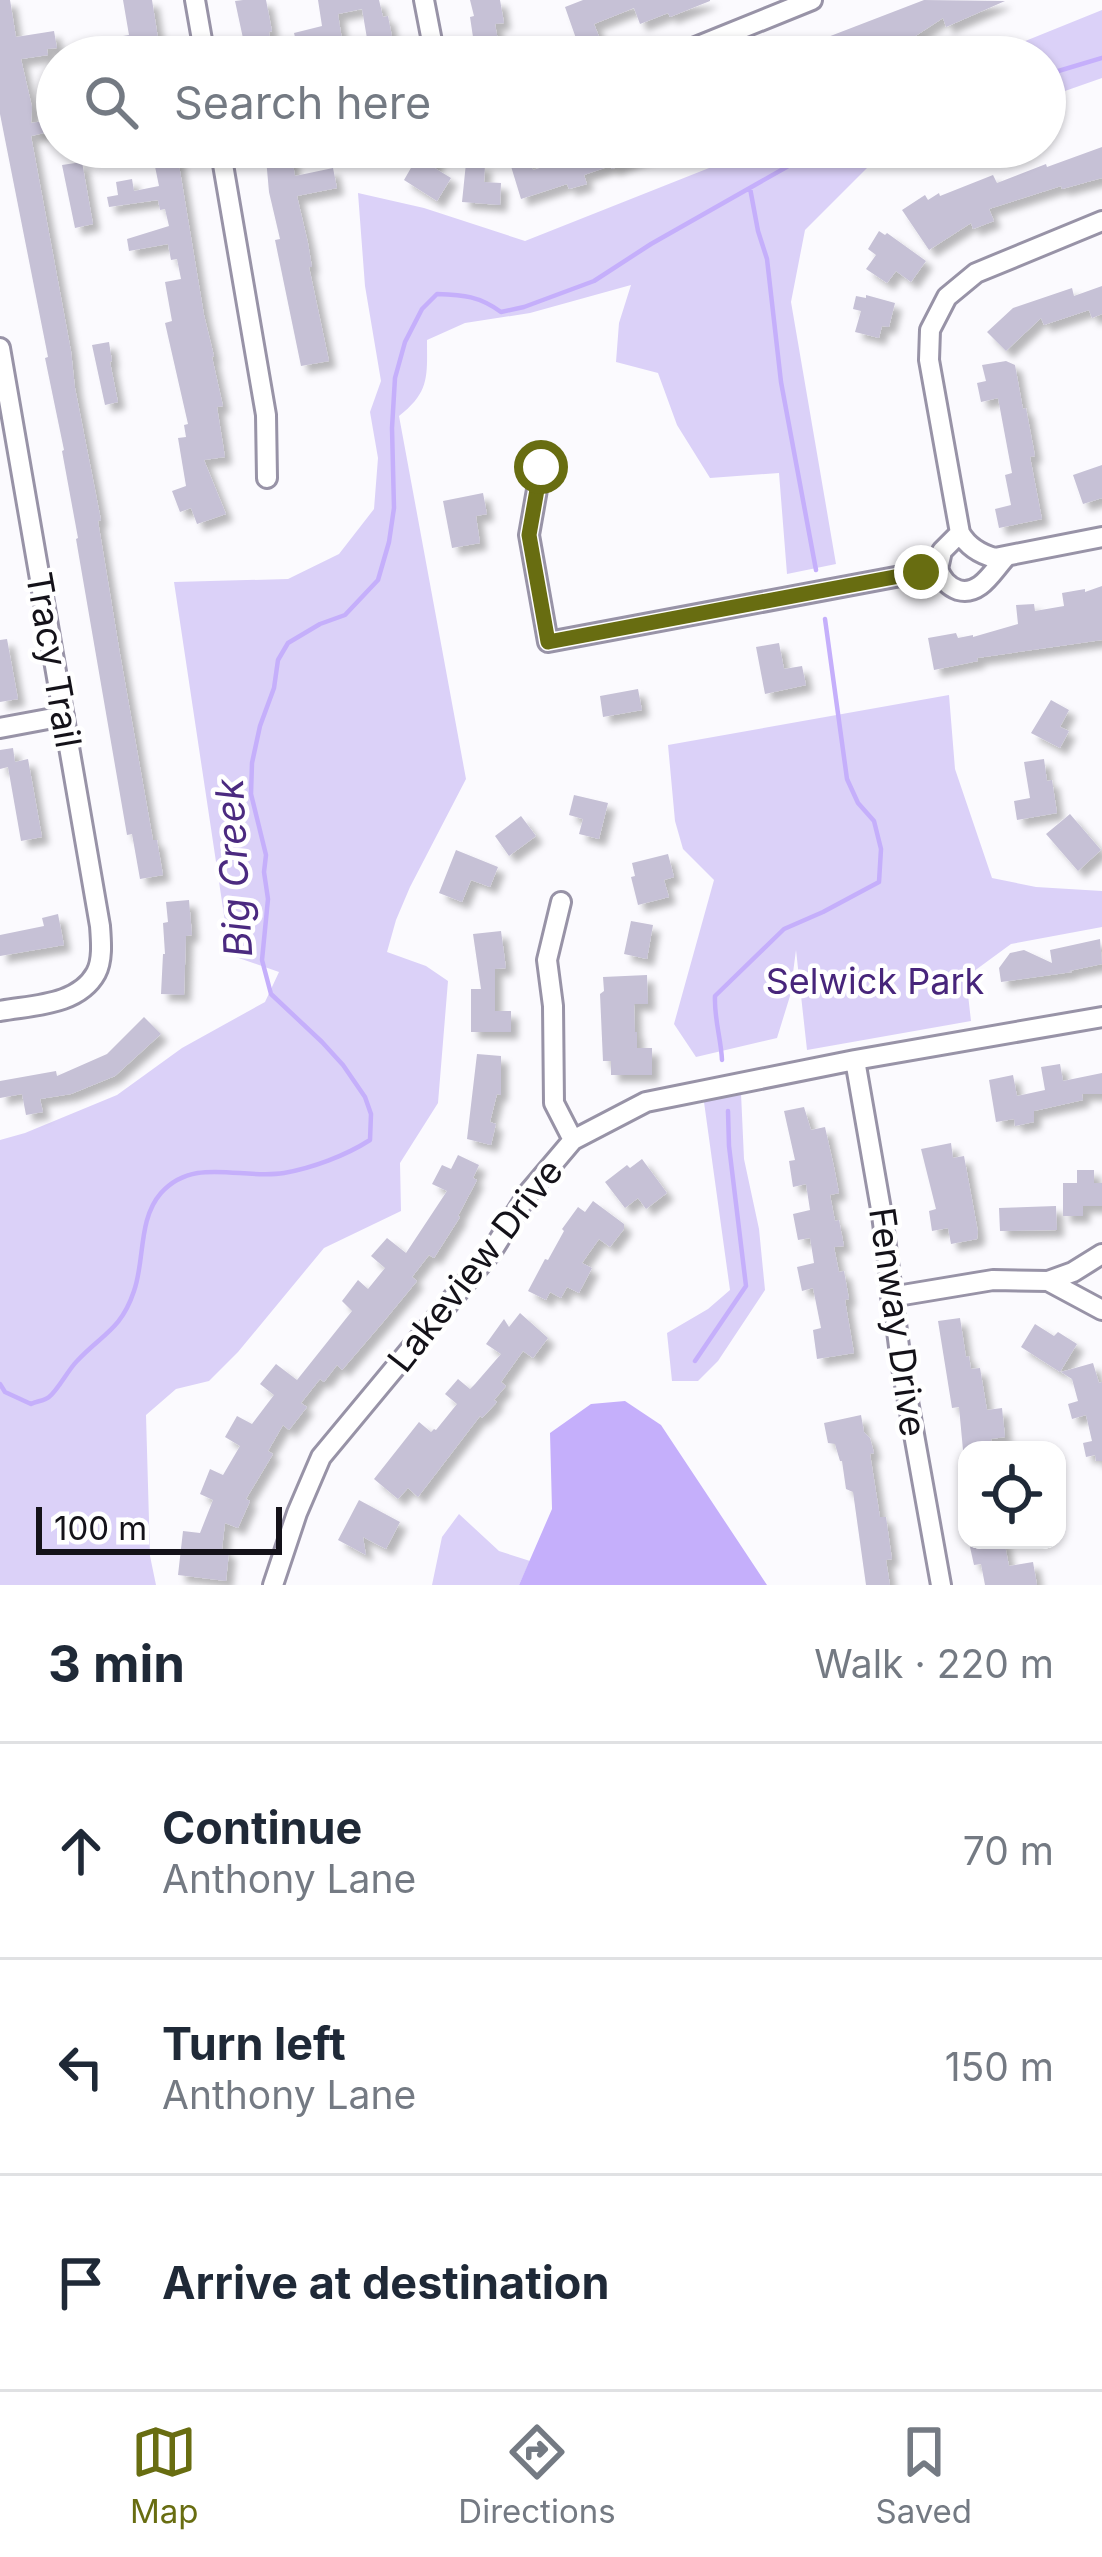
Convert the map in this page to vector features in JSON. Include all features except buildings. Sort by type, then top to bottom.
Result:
[{"type":"street","points":[[195,0],[201,36]]},
{"type":"street","points":[[424,0],[431,36]]},
{"type":"street","points":[[723,36],[812,0]]},
{"type":"street","points":[[224,168],[266,415],[267,478]]},
{"type":"street","points":[[1102,221],[976,273],[947,297],[930,329],[928,360],[964,542],[982,555],[1004,558],[1102,537]]},
{"type":"street","name":"Tracy Trail","points":[[0,348],[10,459],[64,716],[101,949],[96,973],[66,999],[0,1010]]},
{"type":"street","points":[[541,467],[529,535],[548,642],[938,569]]},
{"type":"street","points":[[960,533],[942,550],[938,569],[952,589],[979,587],[1004,558]]},
{"type":"street","points":[[0,728],[64,716]]},
{"type":"street","points":[[561,902],[547,959],[553,1006],[554,1103],[573,1140]]},
{"type":"street","name":"Lakeview Drive","points":[[273,1585],[321,1457],[492,1251],[530,1192],[573,1140],[646,1102],[1102,1017]]},
{"type":"street","name":"Fenway Drive","points":[[855,1060],[941,1585]]},
{"type":"street","points":[[891,1297],[993,1280],[1048,1281],[1102,1254]]},
{"type":"street","points":[[1048,1281],[1102,1310]]},
{"type":"green space","points":[[1102,10],[1102,78],[1066,91],[1066,36],[1038,36]]},
{"type":"green space","points":[[709,168],[867,168],[805,230],[791,302],[836,564],[787,574],[779,473],[710,478],[677,425],[658,373],[616,362],[619,323],[631,285],[530,313],[465,323],[427,340],[425,382],[399,416],[466,779],[410,887],[387,952],[426,966],[448,981],[438,1103],[400,1163],[401,1211],[324,1248],[209,1381],[176,1389],[146,1415],[150,1556],[156,1585],[0,1585],[0,1140],[117,1095],[182,1048],[265,1002],[279,972],[230,955],[174,582],[288,579],[339,554],[374,509],[378,458],[370,412],[381,381],[365,286],[358,193],[424,208],[525,241]]},
{"type":"green space","name":"Selwick Park","points":[[949,695],[955,769],[992,878],[1036,887],[1102,891],[1102,927],[1011,944],[966,977],[971,1021],[807,1050],[796,950],[790,996],[777,1038],[696,1057],[674,1024],[714,880],[683,849],[675,821],[668,745]]},
{"type":"green space","points":[[741,1093],[744,1159],[759,1229],[765,1290],[718,1361],[698,1381],[672,1381],[667,1333],[730,1290],[704,1102]]},
{"type":"green space","points":[[459,1514],[499,1551],[530,1561],[519,1585],[432,1585],[442,1537]]},
{"type":"shaded area","points":[[625,1401],[661,1425],[767,1585],[519,1585],[552,1509],[550,1433],[591,1404]]},
{"type":"waterway","name":"Big Creek","points":[[1066,69],[1102,58]]},
{"type":"waterway","name":"Big Creek","points":[[0,1384],[5,1392],[31,1404],[47,1398],[117,1323],[134,1291],[149,1215],[161,1193],[174,1182],[203,1172],[295,1171],[370,1140],[371,1114],[365,1097],[343,1065],[271,994],[262,960],[268,899],[266,855],[251,794],[252,763],[278,660],[288,643],[345,615],[378,580],[394,508],[395,378],[405,342],[422,309],[437,294],[471,297],[501,312],[594,281],[785,168]]},
{"type":"waterway","points":[[750,188],[767,259],[781,382],[816,570]]},
{"type":"waterway","points":[[722,1060],[715,996],[784,929],[879,882],[881,849],[874,821],[858,803],[847,779],[825,619]]},
{"type":"waterway","points":[[695,1361],[746,1286],[728,1111]]},
{"type":"route","points":[[541,467],[529,535],[548,642],[921,572]]}]
